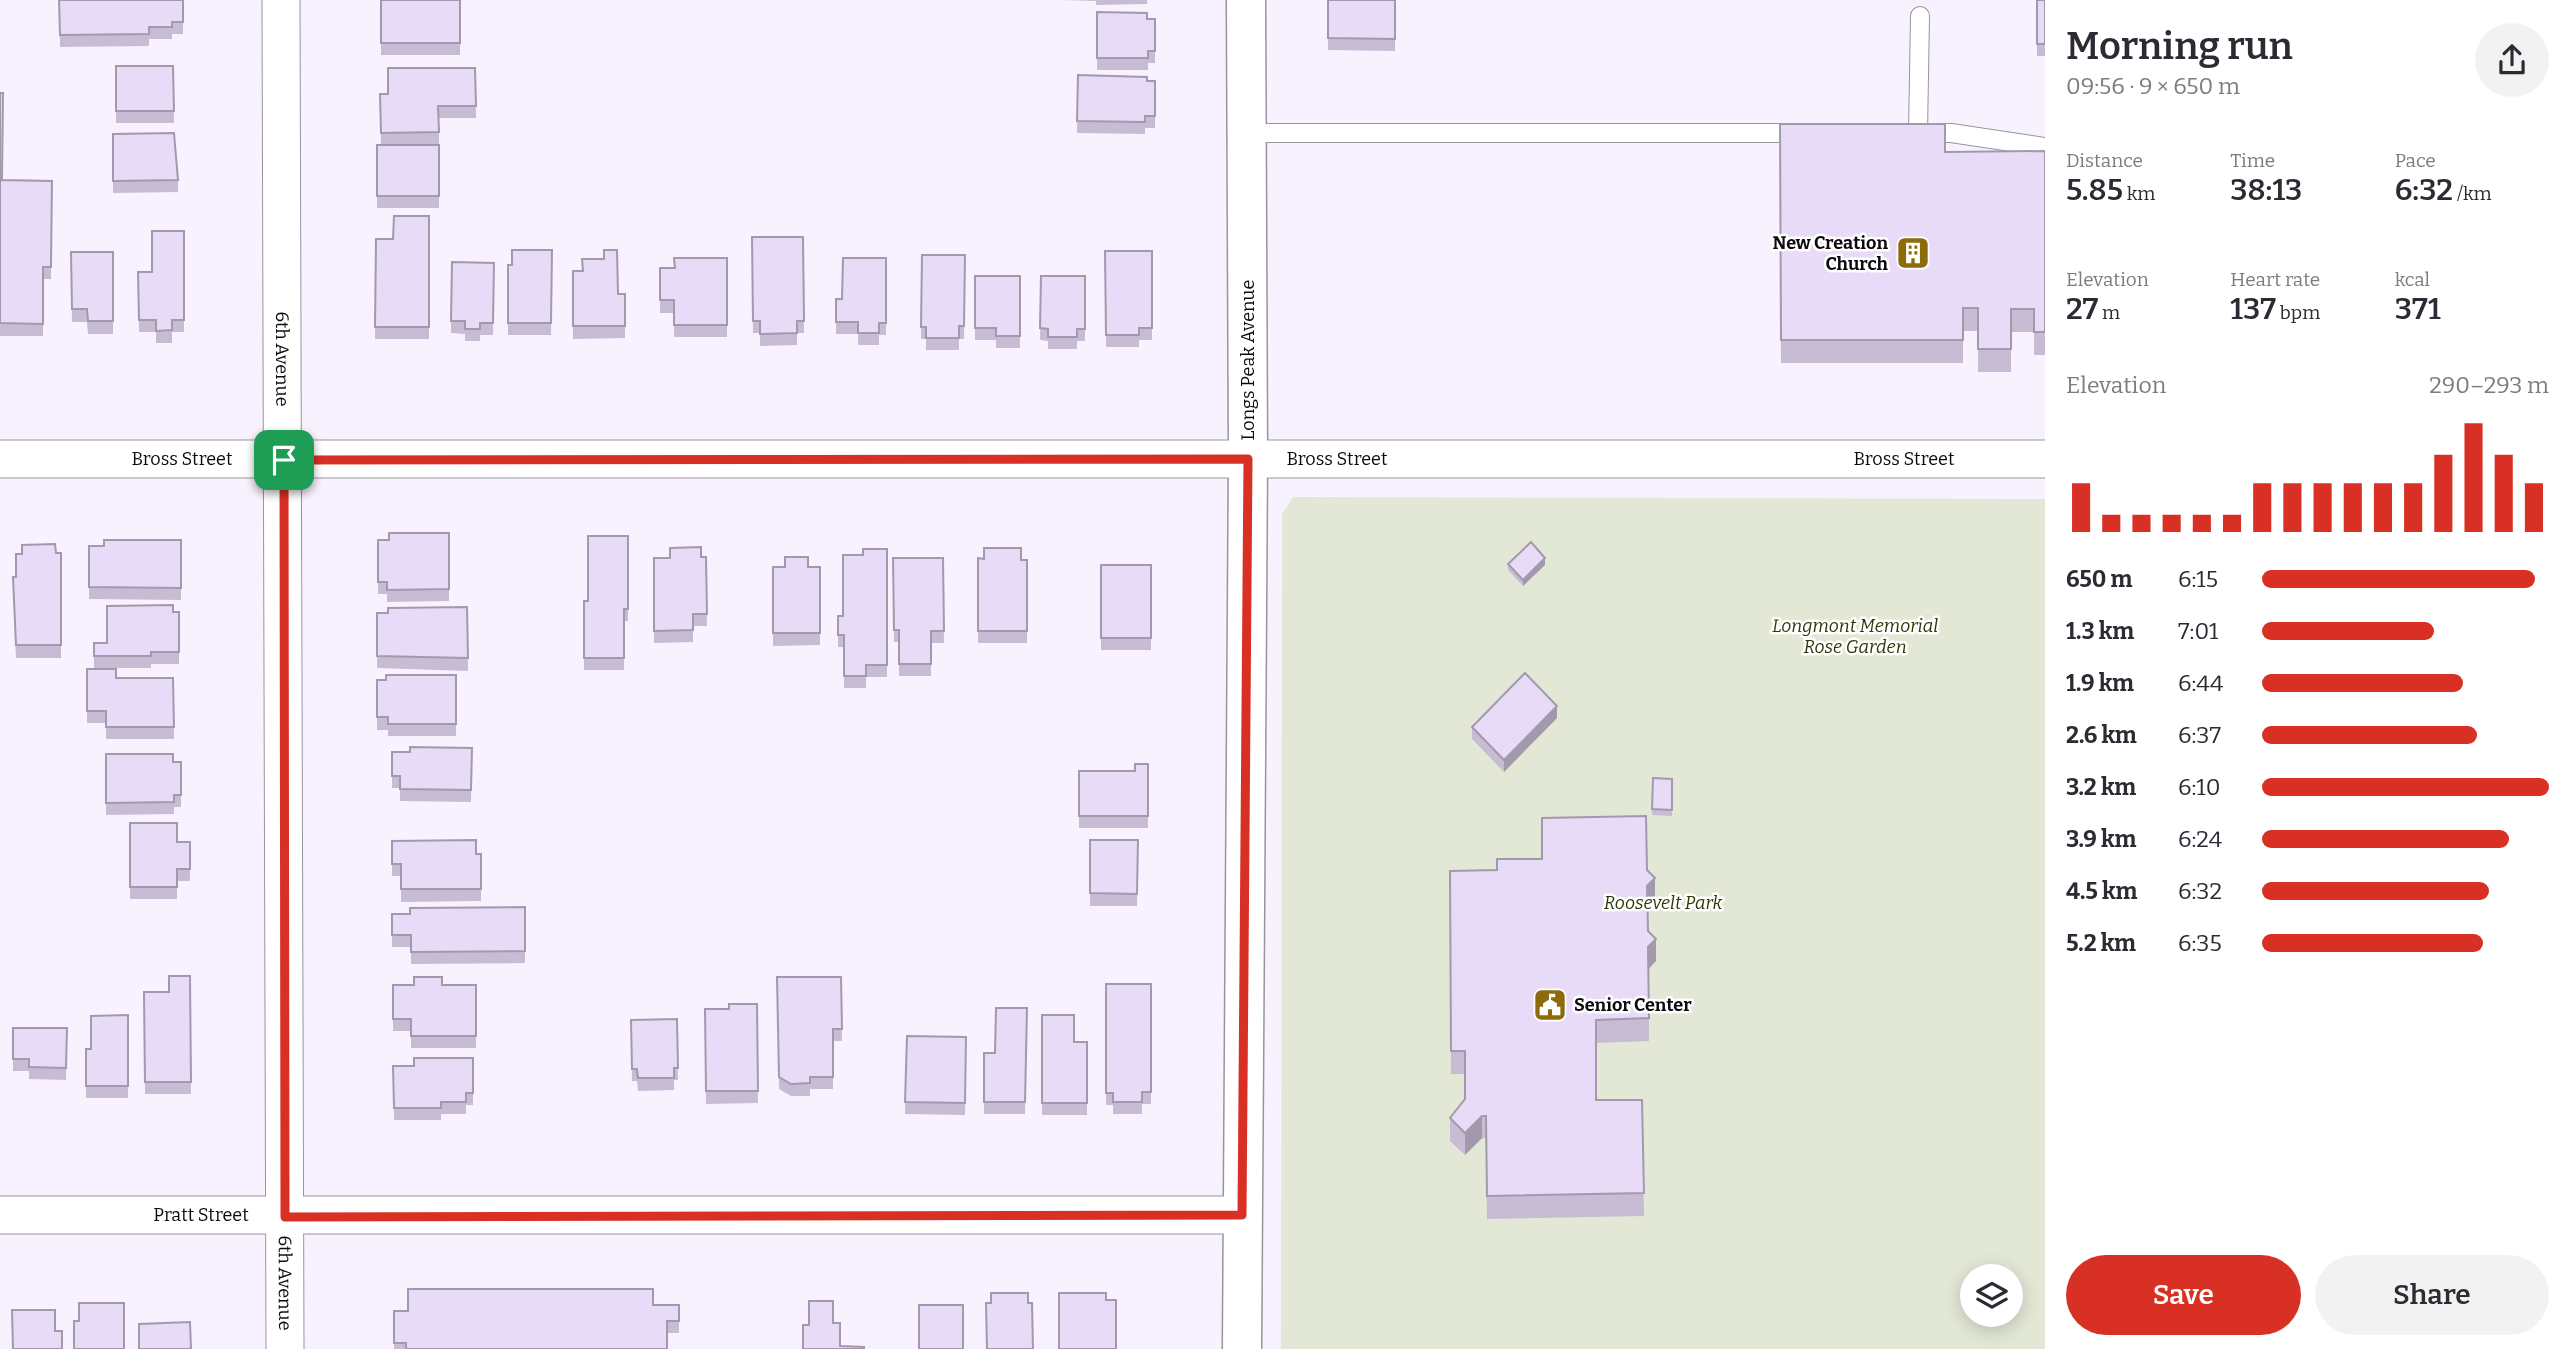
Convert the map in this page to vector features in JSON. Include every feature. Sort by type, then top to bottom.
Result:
[{"type":"street","name":"6th Avenue","points":[[281,0],[285,1349]]},
{"type":"street","name":"Longs Peak Avenue","points":[[1242,1349],[1248,459],[1246,0]]},
{"type":"street","name":"Bross Street","points":[[0,459],[2045,459]]},
{"type":"street","name":"Pratt Street","points":[[0,1215],[1242,1215]]},
{"type":"lane","points":[[1920,16],[1912,133],[1951,133],[2045,147]]},
{"type":"lane","points":[[1247,133],[1822,133]]},
{"type":"green space","name":"Roosevelt Park","points":[[1293,497],[2045,499],[2045,1349],[1281,1349],[1282,514]]},
{"type":"building","points":[[59,0],[183,0],[183,22],[172,22],[172,27],[149,27],[149,34],[60,35]]},
{"type":"building","points":[[381,0],[460,0],[460,43],[381,43]]},
{"type":"building","points":[[1328,0],[1395,0],[1395,39],[1328,38]]},
{"type":"building","points":[[2037,0],[2045,0],[2045,44],[2037,44]]},
{"type":"building","points":[[1097,12],[1147,13],[1147,19],[1155,19],[1155,51],[1148,51],[1148,58],[1097,58]]},
{"type":"building","points":[[116,66],[173,66],[174,111],[116,111]]},
{"type":"building","points":[[388,68],[475,68],[476,106],[438,106],[439,132],[381,133],[380,94],[388,94]]},
{"type":"building","points":[[1078,75],[1147,77],[1147,81],[1155,81],[1155,116],[1145,116],[1145,122],[1077,121]]},
{"type":"building","points":[[0,93],[3,93],[2,180],[52,181],[51,267],[43,267],[43,324],[0,323]]},
{"type":"building","name":"New Creation Church","points":[[1780,124],[1945,124],[1945,152],[2045,151],[2045,332],[2034,332],[2034,309],[2011,309],[2011,349],[1978,349],[1978,308],[1963,308],[1963,340],[1781,340]]},
{"type":"building","points":[[174,133],[178,180],[113,181],[113,134]]},
{"type":"building","points":[[377,145],[439,145],[439,196],[377,196]]},
{"type":"building","points":[[394,216],[429,216],[429,327],[375,327],[376,239],[393,239]]},
{"type":"building","points":[[152,231],[184,231],[184,320],[172,320],[172,330],[156,331],[156,320],[139,320],[138,272],[152,272]]},
{"type":"building","points":[[752,237],[803,237],[804,321],[797,321],[797,333],[760,334],[760,321],[753,321]]},
{"type":"building","points":[[512,250],[552,250],[551,323],[508,323],[508,265],[512,265]]},
{"type":"building","points":[[604,250],[617,250],[618,294],[625,294],[625,326],[573,326],[573,271],[583,271],[582,259],[604,259]]},
{"type":"building","points":[[1105,251],[1152,251],[1152,328],[1139,328],[1139,335],[1106,335]]},
{"type":"building","points":[[71,252],[113,252],[113,321],[88,321],[87,309],[72,309]]},
{"type":"building","points":[[922,255],[965,255],[964,326],[959,326],[959,338],[926,338],[926,327],[921,327]]},
{"type":"building","points":[[674,258],[727,258],[727,325],[674,325],[674,300],[660,300],[660,268],[675,268]]},
{"type":"building","points":[[843,258],[886,258],[886,323],[879,323],[879,333],[858,333],[858,322],[836,322],[836,299],[842,299]]},
{"type":"building","points":[[452,262],[494,263],[493,323],[480,323],[480,329],[465,329],[465,321],[451,321]]},
{"type":"building","points":[[975,276],[1020,276],[1020,336],[996,336],[996,328],[975,328]]},
{"type":"building","points":[[1041,276],[1085,276],[1085,329],[1077,329],[1077,337],[1048,337],[1048,329],[1040,328]]},
{"type":"building","points":[[389,533],[449,533],[449,589],[387,590],[387,582],[378,582],[378,540],[389,540]]},
{"type":"building","points":[[588,536],[628,536],[628,609],[624,609],[624,658],[584,658],[584,601],[588,601]]},
{"type":"building","points":[[104,540],[181,540],[181,588],[89,587],[89,546],[104,546]]},
{"type":"building","points":[[1531,542],[1545,558],[1523,580],[1508,564]]},
{"type":"building","points":[[55,544],[56,553],[61,553],[61,645],[16,645],[13,577],[16,577],[16,554],[22,554],[22,545]]},
{"type":"building","points":[[701,547],[701,557],[706,557],[707,614],[693,614],[693,630],[654,631],[654,558],[670,558],[670,548]]},
{"type":"building","points":[[984,548],[1021,548],[1021,560],[1027,560],[1027,631],[978,631],[978,558],[984,559]]},
{"type":"building","points":[[863,549],[887,549],[887,665],[866,665],[866,676],[844,676],[844,635],[838,635],[838,616],[843,616],[843,555],[863,555]]},
{"type":"building","points":[[785,557],[808,557],[808,567],[820,567],[820,633],[773,633],[773,567],[785,567]]},
{"type":"building","points":[[893,558],[943,558],[944,631],[931,631],[931,664],[899,664],[899,630],[894,630]]},
{"type":"building","points":[[1101,565],[1151,565],[1151,638],[1101,638]]},
{"type":"building","points":[[173,605],[173,612],[179,612],[179,652],[151,652],[151,656],[94,656],[94,643],[107,643],[107,606]]},
{"type":"building","points":[[467,607],[468,658],[377,656],[377,613],[388,613],[388,608]]},
{"type":"building","points":[[87,669],[116,669],[116,678],[173,678],[174,727],[106,727],[106,711],[87,711]]},
{"type":"building","points":[[1525,673],[1557,706],[1504,760],[1472,727]]},
{"type":"building","points":[[386,675],[456,675],[456,724],[388,724],[388,717],[377,717],[377,680],[386,680]]},
{"type":"building","points":[[410,747],[472,748],[471,790],[400,789],[400,776],[392,776],[392,752],[410,752]]},
{"type":"building","points":[[106,754],[173,754],[173,762],[181,762],[181,795],[174,795],[174,802],[106,803]]},
{"type":"building","points":[[1135,764],[1148,764],[1148,816],[1079,816],[1079,771],[1135,771]]},
{"type":"building","points":[[1653,778],[1672,779],[1672,810],[1652,809]]},
{"type":"building","name":"Senior Center","points":[[1646,816],[1647,870],[1655,878],[1647,886],[1648,931],[1656,939],[1648,947],[1649,1018],[1596,1020],[1596,1100],[1642,1100],[1644,1193],[1487,1196],[1486,1116],[1482,1116],[1465,1133],[1450,1118],[1465,1099],[1465,1051],[1451,1051],[1450,871],[1497,870],[1497,859],[1542,859],[1542,818]]},
{"type":"building","points":[[130,823],[177,823],[177,842],[190,842],[190,869],[177,869],[177,887],[130,887]]},
{"type":"building","points":[[476,840],[476,854],[481,854],[481,889],[401,889],[401,864],[392,864],[392,841]]},
{"type":"building","points":[[1090,840],[1138,840],[1137,894],[1090,893]]},
{"type":"building","points":[[525,907],[525,951],[411,952],[411,935],[392,935],[392,914],[410,914],[410,908]]},
{"type":"building","points":[[169,976],[190,976],[191,1082],[145,1082],[144,992],[169,992]]},
{"type":"building","points":[[414,977],[442,977],[442,985],[476,985],[476,1036],[411,1036],[411,1019],[393,1019],[393,985],[414,985]]},
{"type":"building","points":[[777,977],[841,977],[842,1029],[833,1029],[833,1077],[810,1077],[810,1083],[791,1084],[779,1077]]},
{"type":"building","points":[[1106,984],[1151,984],[1151,1092],[1142,1092],[1142,1102],[1113,1102],[1113,1093],[1106,1093]]},
{"type":"building","points":[[729,1004],[757,1004],[758,1091],[706,1091],[705,1009],[729,1009]]},
{"type":"building","points":[[996,1008],[1027,1008],[1025,1102],[984,1102],[984,1053],[995,1053]]},
{"type":"building","points":[[128,1015],[128,1086],[86,1086],[86,1049],[91,1049],[91,1016]]},
{"type":"building","points":[[1042,1015],[1074,1015],[1074,1042],[1087,1042],[1087,1103],[1042,1103]]},
{"type":"building","points":[[677,1019],[678,1068],[674,1068],[674,1078],[638,1078],[637,1069],[632,1069],[631,1020]]},
{"type":"building","points":[[13,1028],[67,1028],[66,1068],[29,1067],[29,1059],[13,1059]]},
{"type":"building","points":[[907,1036],[966,1037],[965,1103],[905,1102]]},
{"type":"building","points":[[414,1058],[473,1058],[473,1093],[466,1093],[466,1102],[441,1102],[441,1108],[394,1108],[393,1066],[414,1066]]},
{"type":"building","points":[[408,1289],[653,1289],[653,1305],[679,1305],[679,1321],[667,1321],[667,1349],[406,1349],[406,1343],[394,1343],[394,1311],[408,1311]]},
{"type":"building","points":[[991,1293],[1028,1293],[1028,1303],[1032,1303],[1033,1349],[987,1349],[986,1303],[991,1303]]},
{"type":"building","points":[[1059,1293],[1106,1293],[1106,1300],[1116,1300],[1116,1349],[1059,1349]]},
{"type":"building","points":[[809,1301],[833,1301],[833,1323],[840,1323],[840,1346],[864,1349],[803,1349],[803,1325],[809,1325]]},
{"type":"building","points":[[79,1303],[124,1303],[124,1349],[74,1349],[74,1321],[79,1321]]},
{"type":"building","points":[[919,1305],[963,1305],[963,1349],[919,1349]]},
{"type":"building","points":[[12,1310],[55,1310],[55,1331],[62,1331],[62,1349],[13,1349]]},
{"type":"building","points":[[190,1322],[191,1349],[139,1349],[139,1324]]},
{"type":"place","name":"New Creation Church","points":[[1913,253]]},
{"type":"place","name":"Senior Center","points":[[1550,1005]]},
{"type":"route","points":[[1248,459],[1242,1215],[285,1217],[284,460],[1248,459]]},
{"type":"park label","name":"Longmont Memorial Rose Garden","points":[[1855,636]]}]
